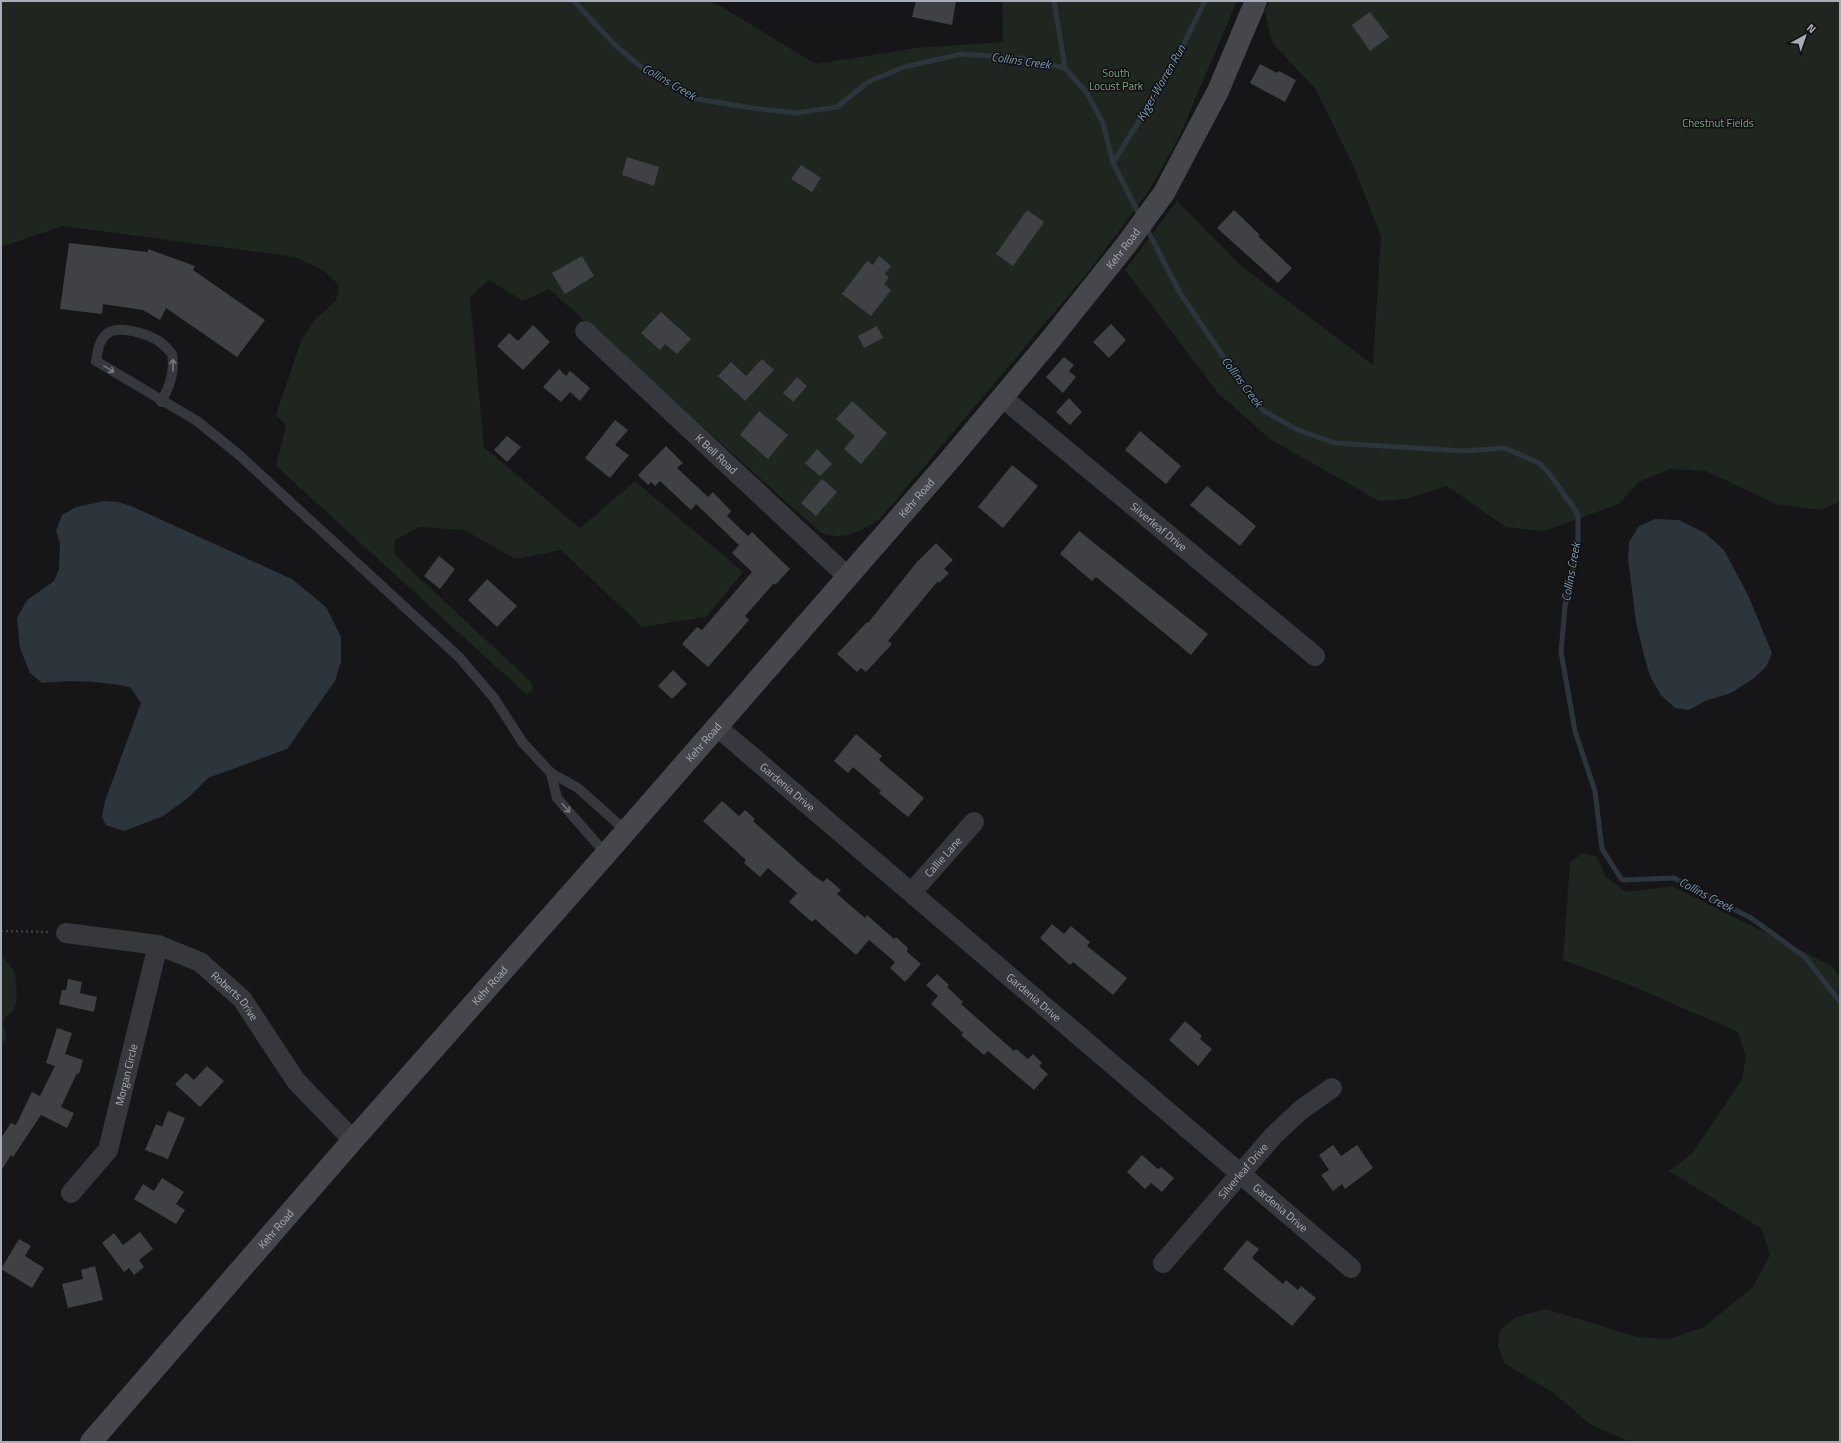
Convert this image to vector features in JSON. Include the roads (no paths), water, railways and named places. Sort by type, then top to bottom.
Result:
[{"type":"street","name":"Kehr Road","points":[[90,1442],[353,1140],[606,854],[1003,398],[1126,245],[1164,193],[1218,91],[1256,1]]},
{"type":"street","name":"K Bell Road","points":[[585,331],[848,577]]},
{"type":"street","name":"Silverleaf Drive","points":[[1003,398],[1315,656]]},
{"type":"street","name":"Gardenia Drive","points":[[716,726],[1351,1268]]},
{"type":"street","name":"Callie Lane","points":[[912,892],[974,822]]},
{"type":"street","name":"Roberts Drive","points":[[66,933],[158,945],[200,962],[242,999],[296,1081],[353,1140]]},
{"type":"street","name":"Morgan Circle","points":[[71,1193],[108,1150],[158,945]]},
{"type":"street","name":"Silverleaf Drive","points":[[1163,1263],[1279,1130],[1302,1109],[1332,1088]]},
{"type":"lane","points":[[161,402],[169,387],[173,373],[172,354],[168,348],[159,341],[141,335],[121,330],[109,332],[101,340],[96,361],[161,402],[197,421],[238,454],[459,657],[494,698],[523,743],[551,773],[578,788],[626,831]]},
{"type":"lane","points":[[551,773],[557,798],[606,854]]},
{"type":"waterway","name":"Collins Creek","points":[[574,1],[615,45],[645,70],[697,99],[752,108],[796,113],[837,107],[868,82],[904,67],[962,54],[1019,58],[1065,68],[1087,93],[1103,123],[1113,163],[1140,216]]},
{"type":"waterway","points":[[1054,1],[1065,68]]},
{"type":"waterway","name":"Kyger-Warren Run","points":[[1113,163],[1172,68],[1205,1]]},
{"type":"waterway","name":"Collins Creek","points":[[1146,227],[1180,293],[1248,393],[1264,411],[1298,430],[1335,443],[1464,451],[1505,448],[1539,463],[1548,472],[1578,514],[1578,546],[1565,606],[1561,652],[1575,731],[1595,791],[1602,849],[1622,880],[1674,878],[1751,918],[1805,957],[1840,1002]]},
{"type":"park label","name":"South Locust Park","points":[[1116,79]]},
{"type":"park label","name":"Chestnut Fields","points":[[1718,123]]}]
